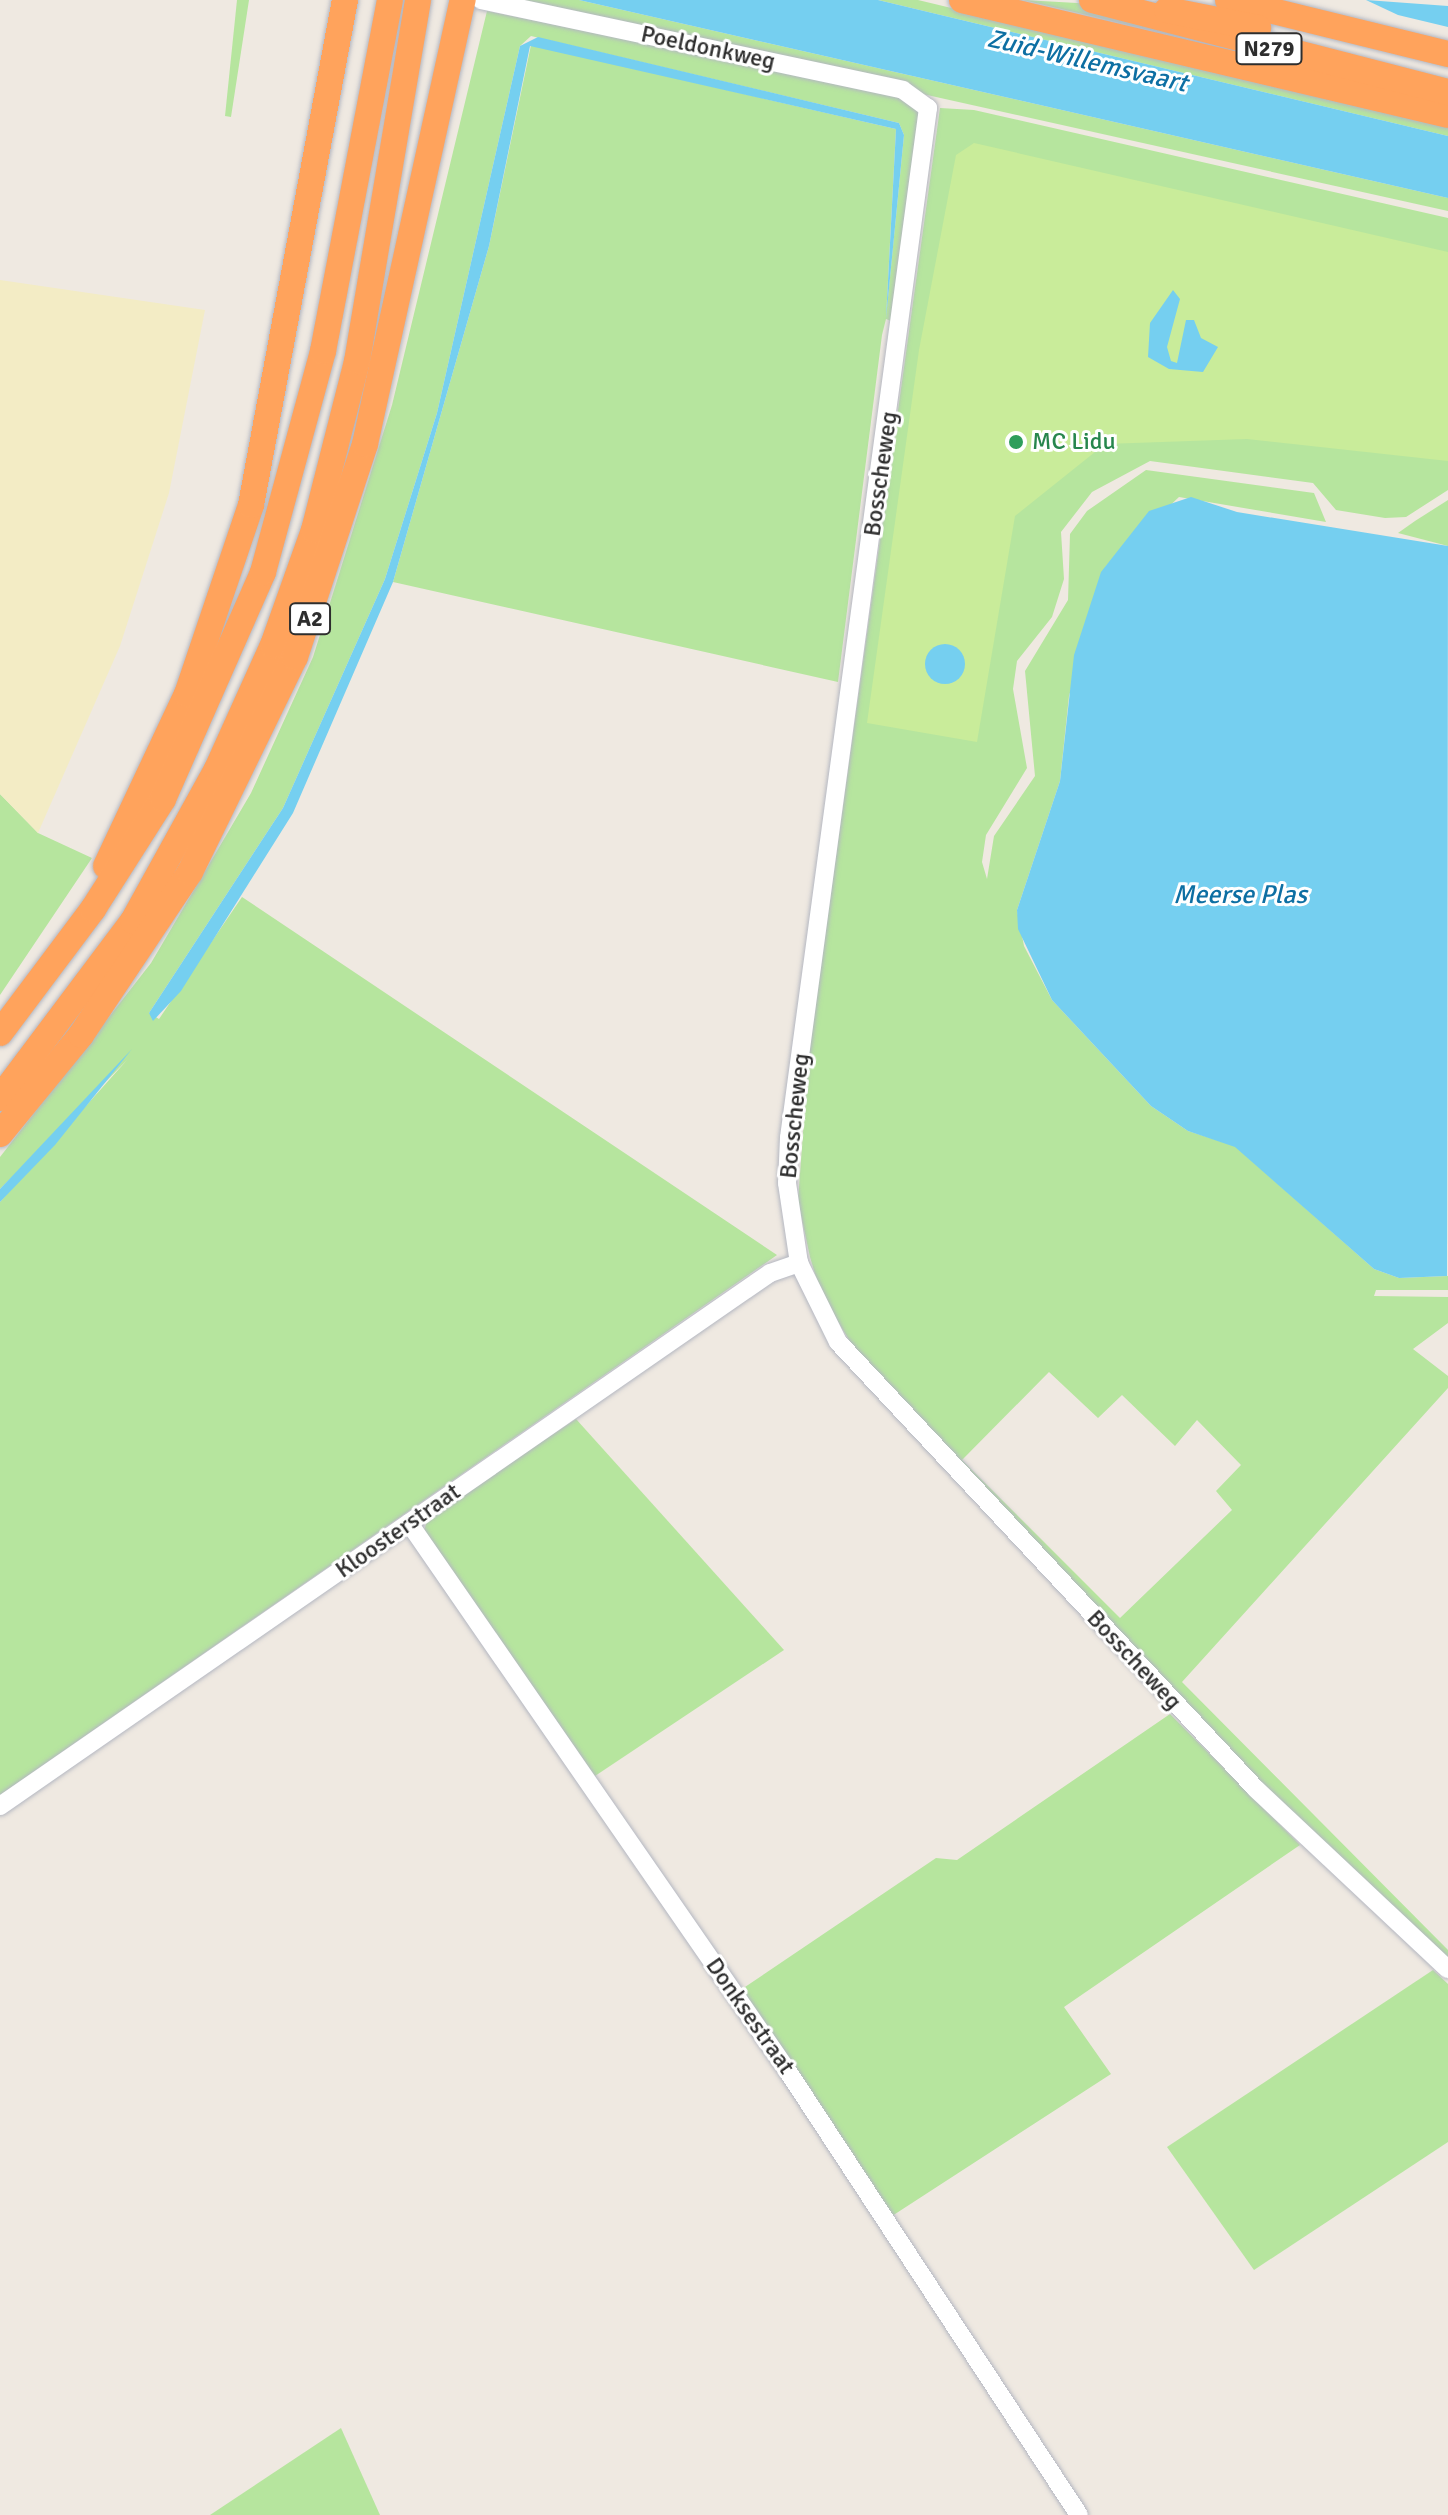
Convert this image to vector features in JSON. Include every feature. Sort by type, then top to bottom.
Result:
[{"type":"highway","name":"A2","points":[[0,1134],[81,1035],[190,872],[295,657],[365,444],[463,0]]},
{"type":"highway","name":"N279","points":[[962,0],[1448,115]]},
{"type":"highway","name":"N279","points":[[1092,0],[1448,92]]},
{"type":"highway","name":"N279","points":[[1123,0],[1197,13]]},
{"type":"highway","name":"N279","points":[[1156,0],[1448,75]]},
{"type":"highway","name":"N279","points":[[1228,0],[1448,54]]},
{"type":"highway","name":"A2","points":[[63,951],[166,745],[238,552],[276,400],[345,3]]},
{"type":"highway","name":"A2","points":[[0,1033],[63,951],[163,799],[211,699],[280,524],[323,351],[388,8]]},
{"type":"highway","name":"A2","points":[[0,1098],[133,921],[217,769],[273,645],[351,387],[416,12]]},
{"type":"street","name":"Poeldonkweg","points":[[481,0],[903,90],[928,108]]},
{"type":"street","name":"Bosscheweg","points":[[928,108],[789,1138],[787,1183],[799,1263],[838,1342],[1256,1789],[1448,1969]]},
{"type":"street","name":"Kloosterstraat","points":[[0,1806],[770,1273],[799,1263]]},
{"type":"street","name":"Donksestraat","points":[[409,1523],[787,2070],[1079,2515]]},
{"type":"green space","points":[[237,0],[249,0],[231,117],[225,116]]},
{"type":"green space","points":[[500,0],[579,0],[1448,198],[1448,211]]},
{"type":"green space","points":[[878,0],[918,0],[1448,127],[1448,136]]},
{"type":"green space","points":[[1023,0],[1095,4],[1448,101],[1104,19]]},
{"type":"green space","points":[[487,11],[898,95],[922,111],[898,324],[886,319],[882,335],[838,682],[393,582],[489,246],[531,45],[896,129],[886,318],[904,135],[899,123],[531,36],[520,46],[437,413],[385,579],[283,808],[149,1013],[159,1019],[242,897],[777,1255],[0,1795],[0,1202],[127,1060],[0,1189],[0,1157],[151,963],[251,793],[313,657],[392,405]]},
{"type":"green space","points":[[940,108],[974,110],[1448,218],[1448,490],[1406,517],[1385,518],[1336,510],[1313,483],[1150,461],[1092,492],[1061,532],[1064,579],[1052,617],[1017,661],[1013,689],[1027,768],[986,835],[982,862],[987,879],[994,836],[1035,776],[1025,671],[1068,600],[1070,534],[1087,511],[1146,470],[1314,493],[1326,522],[1179,497],[1106,566],[1069,696],[1060,781],[1017,910],[1024,946],[1052,1000],[1151,1106],[1188,1131],[1235,1146],[1374,1269],[1399,1278],[1448,1276],[1448,1290],[1376,1290],[1374,1296],[1448,1297],[1448,1323],[1413,1349],[1448,1376],[1448,1388],[1182,1682],[1448,1950],[1448,1962],[1265,1792],[942,1446],[851,1343],[821,1294],[798,1201],[809,1051]],"holes":[[[1049,1372],[1098,1418],[1122,1395],[1175,1446],[1197,1420],[1241,1465],[1216,1491],[1232,1510],[1120,1618],[962,1460]]]},
{"type":"green space","name":"MC Lidu","points":[[974,143],[1448,252],[1448,461],[1247,439],[1105,444],[1015,516],[977,742],[867,723],[919,350],[956,155]]},
{"type":"green space","points":[[1448,500],[1448,546],[1398,533],[1415,521]]},
{"type":"green space","points":[[0,794],[38,833],[92,858],[0,995]]},
{"type":"green space","points":[[576,1419],[784,1650],[595,1776],[424,1531],[428,1517]]},
{"type":"green space","points":[[1170,1714],[1300,1845],[1064,2007],[1111,2074],[892,2216],[742,1989],[936,1858],[957,1860]]},
{"type":"green space","points":[[1433,1970],[1448,1984],[1448,2142],[1254,2270],[1167,2147]]},
{"type":"green space","points":[[341,2428],[380,2515],[210,2515]]},
{"type":"sand","points":[[0,280],[205,310],[169,493],[120,646],[38,833],[0,794]]},
{"type":"water","name":"Zuid-Willemsvaart","points":[[579,0],[878,0],[1448,136],[1448,198]]},
{"type":"water","points":[[1366,0],[1448,6],[1448,27],[1398,15]]},
{"type":"water","points":[[538,37],[899,123],[904,135],[886,319],[896,129],[530,46],[489,246],[393,582],[293,813],[181,991],[153,1021],[149,1013],[283,808],[385,579],[437,413],[520,46]]},
{"type":"water","points":[[1173,290],[1180,299],[1167,347],[1171,361],[1177,363],[1186,320],[1194,320],[1201,338],[1218,347],[1203,372],[1169,369],[1148,357],[1150,323]]},
{"type":"water","name":"Meerse Plas","points":[[1191,497],[1237,512],[1448,546],[1447,1276],[1399,1278],[1374,1269],[1235,1147],[1188,1131],[1151,1106],[1052,1000],[1018,929],[1017,910],[1060,781],[1074,655],[1101,572],[1149,511]]},
{"type":"water","points":[[945,644],[959,650],[965,664],[959,678],[945,684],[931,678],[925,664],[931,650]]},
{"type":"water","points":[[132,1049],[55,1145],[0,1202],[0,1189]]},
{"type":"place","name":"MC Lidu","points":[[1016,442]]}]
